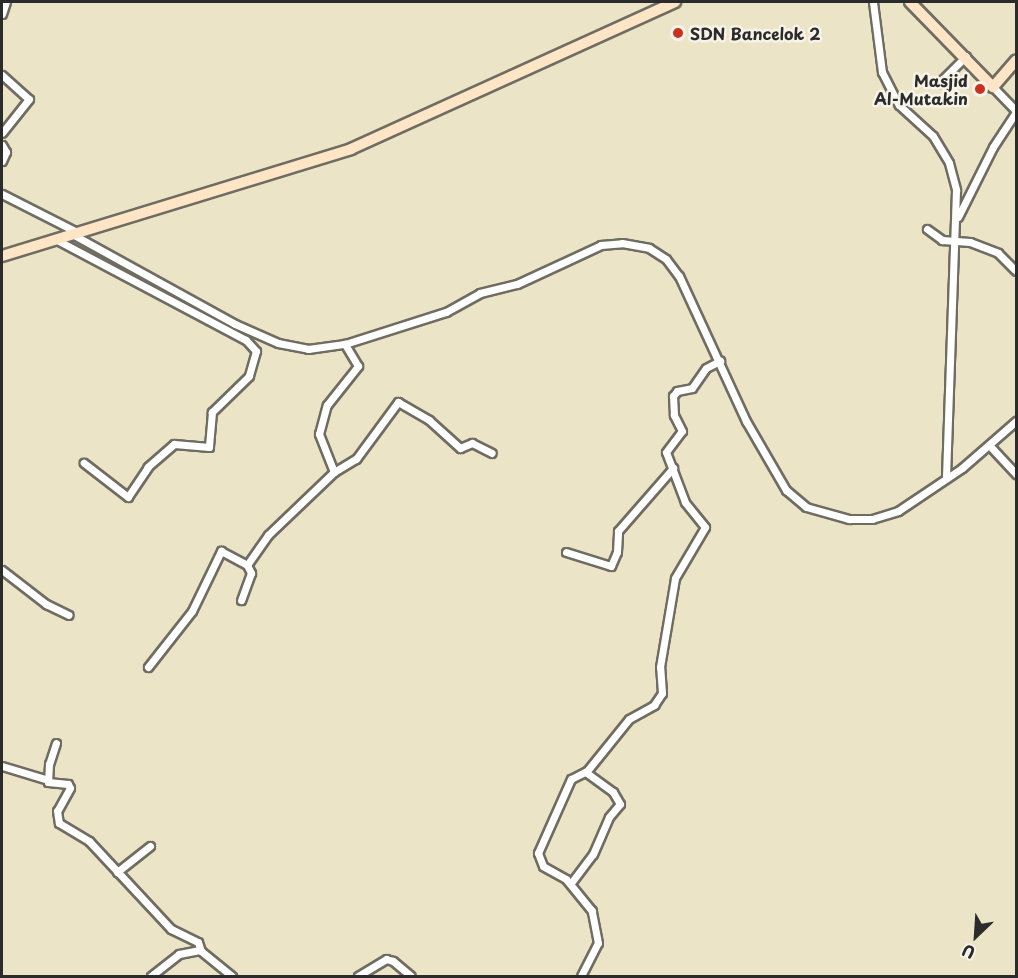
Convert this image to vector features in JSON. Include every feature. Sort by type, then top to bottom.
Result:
[{"type":"street","points":[[2,14],[6,2]]},
{"type":"street","points":[[2,256],[351,149],[675,2]]},
{"type":"street","points":[[873,2],[882,72],[899,105],[933,136],[949,163],[956,190],[957,220]]},
{"type":"street","points":[[910,2],[966,56],[1017,111],[993,147],[949,239],[955,295],[949,324],[946,477]]},
{"type":"street","points":[[939,83],[966,56]]},
{"type":"street","points":[[993,87],[1017,62]]},
{"type":"street","points":[[2,75],[29,99],[2,133]]},
{"type":"street","points":[[2,145],[6,152],[2,161]]},
{"type":"street","points":[[2,194],[67,235],[246,340],[256,351],[249,376],[212,412],[209,447],[174,444],[148,467],[128,497],[84,463]]},
{"type":"street","points":[[927,229],[949,239],[998,253],[1017,271]]},
{"type":"street","points":[[67,235],[264,338],[308,349],[346,346],[457,308],[480,293],[517,284],[601,245],[622,243],[649,248],[671,264],[716,363],[786,490],[806,507],[849,519],[872,519],[898,511],[991,447],[1017,421]]},
{"type":"street","points":[[334,472],[319,442],[320,426],[327,405],[357,368],[346,346]]},
{"type":"street","points":[[581,976],[598,937],[590,906],[571,884],[543,866],[538,853],[567,785],[585,772],[629,719],[654,705],[662,693],[660,667],[675,578],[705,527],[688,508],[667,449],[682,431],[674,415],[673,396],[676,391],[692,388],[716,363]]},
{"type":"street","points":[[247,566],[268,535],[334,472],[356,459],[398,402],[433,423],[460,448],[472,443],[492,453]]},
{"type":"street","points":[[991,447],[999,458],[1017,474]]},
{"type":"street","points":[[566,552],[611,566],[617,552],[618,531],[674,468]]},
{"type":"street","points":[[148,667],[192,611],[219,553],[225,551],[247,566],[252,576],[241,600]]},
{"type":"street","points":[[2,570],[46,603],[69,615]]},
{"type":"street","points":[[48,780],[56,742]]},
{"type":"street","points":[[2,766],[48,780],[52,784],[70,786],[57,811],[59,823],[89,841],[171,929],[198,942],[200,950],[232,976]]},
{"type":"street","points":[[571,884],[593,854],[609,817],[620,804],[612,792],[585,772]]},
{"type":"street","points":[[117,872],[150,846]]},
{"type":"street","points":[[152,976],[178,954],[200,950]]},
{"type":"street","points":[[358,976],[386,959],[393,961],[411,976]]},
{"type":"place","name":"SDN Bancelok 2","points":[[678,33]]},
{"type":"place","name":"Masjid Al-Mutakin","points":[[980,89]]}]
